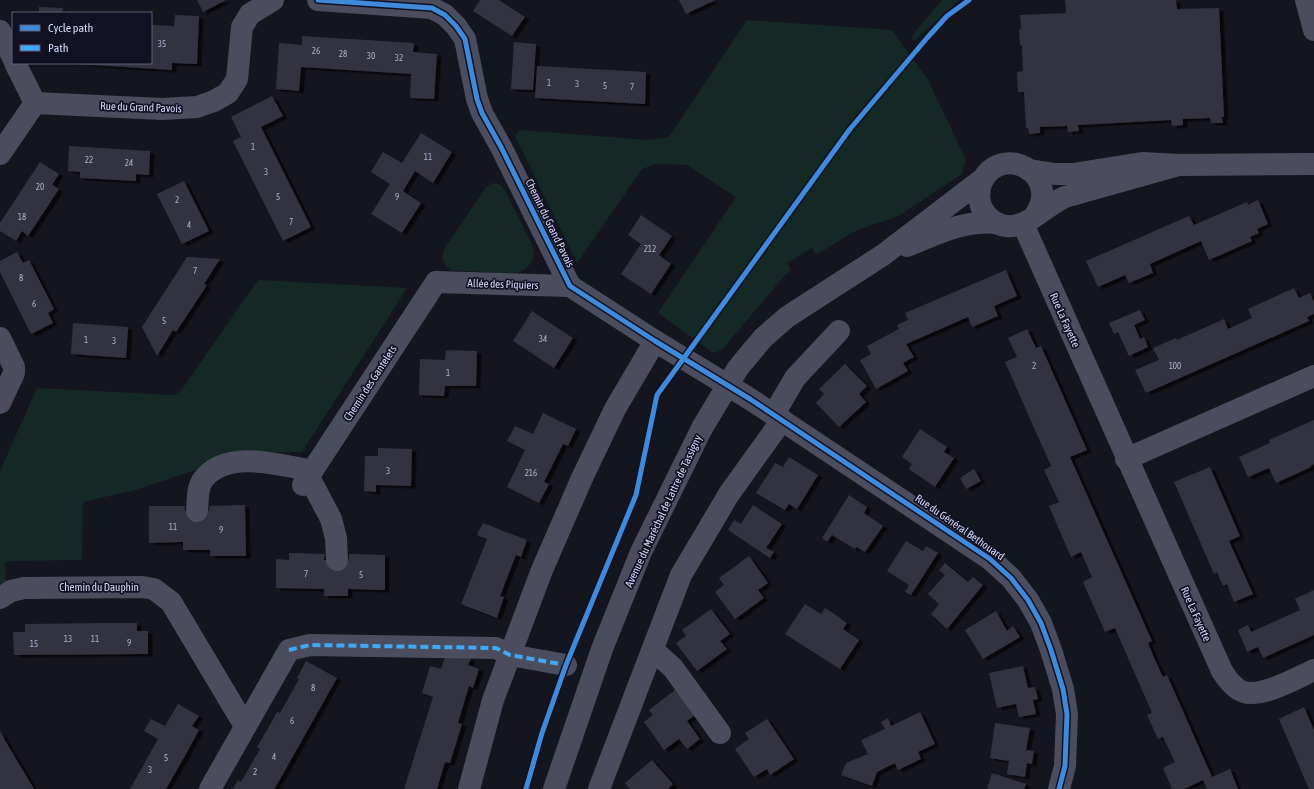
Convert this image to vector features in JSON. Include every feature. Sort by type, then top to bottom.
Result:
[{"type":"street","name":"Rue du Grand Pavois","points":[[35,103],[162,109],[197,107],[214,101],[228,93],[236,80],[242,27],[250,14],[273,0]]},
{"type":"street","points":[[318,0],[434,4]]},
{"type":"street","points":[[1306,0],[1314,30]]},
{"type":"street","name":"Chemin du Grand Pavois","points":[[434,4],[450,20],[465,39],[477,99],[482,113],[508,161],[570,286]]},
{"type":"street","points":[[0,31],[12,56]]},
{"type":"street","points":[[0,154],[35,103],[16,64]]},
{"type":"street","name":"Avenue du Maréchal de Lattre de Tassigny","points":[[554,789],[602,649],[641,552],[681,468],[728,384],[750,352],[774,327],[801,306],[883,255],[984,178],[995,167],[1005,164],[1020,165],[1029,170],[1073,174],[1142,163],[1179,165],[1314,164]]},
{"type":"street","name":"Avenue du Maréchal de Lattre de Tassigny","points":[[883,255],[960,225],[982,222],[996,223],[1012,227],[1029,220],[1065,197],[1179,165]]},
{"type":"street","points":[[1029,170],[1037,177],[1042,191],[1042,201],[1029,220]]},
{"type":"street","points":[[984,178],[979,193],[980,203],[985,213],[996,223]]},
{"type":"street","name":"Rue La Fayette","points":[[1029,220],[1126,459],[1222,671],[1231,684],[1243,692],[1257,693],[1314,670]]},
{"type":"street","name":"Allée des Piquiers","points":[[436,282],[570,286]]},
{"type":"street","name":"Chemin des Gantelets","points":[[308,478],[436,282]]},
{"type":"street","points":[[570,286],[655,341],[728,384]]},
{"type":"street","points":[[599,789],[682,575],[729,494],[778,417],[796,378],[839,331]]},
{"type":"street","points":[[0,338],[14,367],[14,373],[0,403]]},
{"type":"street","points":[[468,789],[493,700],[542,570],[582,478],[615,409],[655,341]]},
{"type":"street","points":[[1126,459],[1314,376]]},
{"type":"street","name":"Rue du Général Bethouard","points":[[728,384],[990,558],[1011,578],[1028,600],[1041,623],[1063,689],[1067,714],[1068,737],[1065,766],[1059,789]]},
{"type":"street","points":[[197,511],[198,491],[202,481],[209,474],[224,465],[242,460],[274,463],[308,478],[331,519],[336,538],[337,560]]},
{"type":"street","name":"Chemin du Dauphin","points":[[0,598],[11,591],[24,588],[142,587],[154,589],[171,602],[245,726]]},
{"type":"street","points":[[210,789],[289,650],[310,645],[496,648],[510,655],[566,665]]},
{"type":"street","points":[[652,650],[674,668],[720,733]]},
{"type":"green space","points":[[942,0],[959,0],[914,41],[911,37]]},
{"type":"green space","points":[[747,20],[892,30],[928,80],[966,160],[962,174],[899,216],[857,230],[816,255],[812,248],[787,263],[791,270],[784,276],[722,350],[713,353],[658,313],[736,197],[687,165],[656,164],[642,169],[577,263],[515,136],[520,130],[647,140],[669,137]]},
{"type":"green space","points":[[493,183],[500,185],[505,190],[532,245],[534,250],[533,259],[528,266],[515,274],[451,270],[443,261],[444,249],[486,187]]},
{"type":"green space","points":[[258,280],[407,288],[302,452],[248,453],[135,490],[83,502],[82,560],[9,561],[5,563],[6,582],[0,584],[0,471],[37,388],[172,395],[180,392]]},
{"type":"building","points":[[197,0],[226,0],[203,12]]},
{"type":"building","points":[[480,0],[499,0],[525,17],[512,36],[473,11]]},
{"type":"building","points":[[679,0],[715,0],[686,14]]},
{"type":"building","points":[[1065,0],[1176,0],[1177,9],[1219,8],[1224,117],[1222,117],[1223,123],[1211,123],[1210,118],[1183,119],[1183,125],[1172,126],[1171,120],[1078,125],[1079,131],[1068,132],[1067,126],[1040,127],[1040,133],[1029,134],[1028,128],[1026,128],[1024,92],[1018,92],[1017,72],[1023,71],[1022,45],[1020,45],[1019,30],[1021,29],[1020,15],[1066,13]]},
{"type":"building","points":[[39,7],[63,8],[62,12],[39,12]]},
{"type":"building","points":[[175,15],[199,16],[197,64],[172,63],[172,70],[77,64],[152,64],[152,25],[174,26]]},
{"type":"building","points":[[302,36],[414,43],[413,52],[437,54],[434,99],[410,98],[411,74],[301,67],[299,91],[276,89],[279,43],[302,45]]},
{"type":"building","points":[[514,42],[536,44],[533,90],[511,89]]},
{"type":"building","points":[[537,66],[646,72],[645,104],[535,98]]},
{"type":"building","points":[[272,96],[283,116],[261,127],[311,227],[283,241],[233,141],[241,137],[231,117]]},
{"type":"building","points":[[421,133],[452,152],[433,183],[415,171],[403,191],[421,203],[402,233],[371,214],[390,184],[371,172],[383,152],[402,163]]},
{"type":"building","points":[[69,146],[150,151],[149,175],[136,174],[136,181],[80,178],[80,172],[68,171]]},
{"type":"building","points":[[40,162],[59,174],[52,185],[59,189],[28,236],[22,231],[16,241],[0,231],[0,223]]},
{"type":"building","points":[[184,181],[209,231],[182,244],[157,194]]},
{"type":"building","points":[[1258,200],[1268,224],[1257,229],[1259,233],[1250,237],[1252,241],[1209,260],[1201,241],[1150,264],[1153,273],[1129,283],[1125,275],[1098,287],[1086,261],[1189,216],[1194,225],[1247,202],[1248,205]]},
{"type":"building","points":[[641,215],[672,236],[659,255],[671,264],[651,294],[621,274],[641,244],[628,235]]},
{"type":"building","points":[[17,252],[23,263],[29,260],[54,309],[48,313],[53,323],[31,334],[0,272],[0,261]]},
{"type":"building","points":[[187,257],[220,259],[204,284],[207,285],[176,332],[173,330],[157,356],[142,327]]},
{"type":"building","points":[[1006,270],[1017,296],[994,306],[998,316],[972,327],[968,317],[906,344],[914,357],[903,363],[908,371],[876,389],[860,360],[871,354],[867,346],[899,329],[897,325],[908,320],[905,313]]},
{"type":"building","points":[[1294,288],[1299,298],[1310,293],[1314,302],[1314,314],[1307,317],[1309,321],[1146,393],[1135,370],[1159,360],[1153,348],[1176,338],[1177,340],[1224,319],[1228,329],[1252,318],[1248,309]]},
{"type":"building","points":[[1140,310],[1145,320],[1134,325],[1140,339],[1144,337],[1148,347],[1129,356],[1118,332],[1114,334],[1109,323]]},
{"type":"building","points":[[532,311],[573,338],[554,368],[513,341]]},
{"type":"building","points":[[73,323],[128,327],[126,358],[71,354]]},
{"type":"building","points":[[1027,329],[1036,348],[1041,346],[1087,450],[1070,457],[1152,641],[1148,643],[1155,660],[1163,677],[1167,675],[1212,777],[1230,769],[1238,789],[1207,789],[1203,780],[1184,789],[1172,789],[1163,768],[1175,762],[1163,737],[1158,739],[1147,715],[1152,713],[1115,628],[1105,632],[1083,582],[1092,577],[1081,552],[1071,557],[1049,506],[1059,502],[1044,470],[1051,466],[1005,362],[1017,357],[1008,338]]},
{"type":"building","points":[[446,350],[477,351],[476,386],[445,386],[444,396],[419,395],[420,359],[445,360]]},
{"type":"building","points":[[845,364],[867,386],[859,394],[866,402],[839,427],[816,403],[824,394],[819,389]]},
{"type":"building","points":[[543,413],[576,429],[568,446],[563,444],[544,482],[549,484],[539,503],[507,487],[525,450],[507,441],[515,426],[533,434]]},
{"type":"building","points":[[1314,420],[1314,464],[1311,467],[1276,483],[1269,468],[1248,477],[1239,457],[1270,443],[1269,440]]},
{"type":"building","points":[[920,429],[947,447],[944,452],[954,458],[935,487],[909,469],[912,464],[902,457]]},
{"type":"building","points":[[378,448],[412,449],[411,486],[376,485],[376,492],[364,491],[365,456],[378,456]]},
{"type":"building","points":[[789,457],[818,475],[797,509],[789,504],[785,510],[756,493],[775,463],[783,467]]},
{"type":"building","points":[[1210,467],[1240,536],[1229,541],[1253,594],[1234,602],[1227,584],[1223,586],[1217,572],[1214,574],[1174,482]]},
{"type":"building","points":[[974,469],[981,481],[966,489],[960,478]]},
{"type":"building","points":[[849,495],[867,507],[864,513],[883,526],[865,552],[856,547],[855,549],[832,535],[827,542],[822,538]]},
{"type":"building","points":[[245,505],[246,556],[210,556],[210,550],[183,550],[183,542],[149,543],[149,506],[185,506],[185,511],[209,511],[210,506]]},
{"type":"building","points":[[753,505],[782,524],[766,548],[774,552],[770,558],[728,530],[734,520],[741,524]]},
{"type":"building","points":[[483,523],[527,540],[521,557],[516,555],[500,596],[504,597],[497,618],[461,604],[487,539],[477,535]]},
{"type":"building","points":[[906,541],[923,551],[926,546],[938,553],[911,595],[905,592],[909,585],[887,571]]},
{"type":"building","points":[[289,553],[325,554],[324,560],[349,560],[349,554],[385,555],[385,590],[348,589],[348,596],[324,596],[324,589],[276,588],[276,559],[289,560]]},
{"type":"building","points":[[749,556],[768,583],[758,590],[764,598],[735,619],[715,592],[724,585],[719,578]]},
{"type":"building","points":[[945,563],[968,582],[973,577],[983,585],[947,629],[931,614],[939,604],[928,594],[945,575],[939,570]]},
{"type":"building","points":[[1314,590],[1314,635],[1263,658],[1258,647],[1247,652],[1238,630],[1248,625],[1251,632],[1300,610],[1295,599]]},
{"type":"building","points":[[805,604],[821,614],[825,608],[836,615],[847,623],[843,629],[859,640],[840,669],[785,634]]},
{"type":"building","points":[[711,609],[730,634],[720,641],[727,649],[697,671],[676,643],[686,636],[682,630]]},
{"type":"building","points":[[996,611],[1007,631],[1013,626],[1020,637],[983,659],[965,630]]},
{"type":"building","points":[[137,623],[137,631],[148,631],[148,654],[14,655],[13,632],[25,632],[25,624]]},
{"type":"building","points":[[447,651],[471,659],[468,665],[479,669],[473,688],[469,686],[458,723],[462,724],[450,763],[445,762],[437,789],[404,789],[433,697],[422,693],[430,666],[441,669]]},
{"type":"building","points":[[306,661],[337,678],[279,781],[274,789],[233,789],[238,780],[241,782],[260,749],[257,747],[277,712],[280,713],[299,679],[297,678]]},
{"type":"building","points":[[1023,666],[1028,688],[1035,687],[1038,699],[1033,700],[1036,714],[1019,717],[1016,704],[997,708],[989,673]]},
{"type":"building","points":[[679,687],[698,713],[687,721],[700,739],[687,749],[679,739],[664,750],[644,722],[653,715],[649,710]]},
{"type":"building","points":[[178,704],[199,716],[192,726],[199,730],[186,754],[166,789],[130,789],[158,739],[144,731],[151,719],[165,726]]},
{"type":"building","points":[[1304,707],[1314,730],[1314,789],[1309,789],[1279,719]]},
{"type":"building","points":[[920,712],[935,744],[918,752],[921,759],[898,770],[895,763],[877,772],[872,786],[841,775],[846,763],[868,754],[861,740],[885,729],[881,722],[888,718],[891,726]]},
{"type":"building","points":[[767,719],[794,759],[770,775],[767,769],[754,777],[735,749],[749,739],[745,733]]},
{"type":"building","points":[[995,723],[1030,728],[1026,750],[1034,751],[1032,764],[1027,763],[1025,777],[1007,774],[1009,761],[990,758]]},
{"type":"building","points":[[0,731],[6,742],[34,789],[0,789]]},
{"type":"building","points":[[652,760],[673,784],[668,789],[630,789],[625,783]]},
{"type":"building","points":[[992,773],[1026,784],[1024,789],[987,789]]},
{"type":"marked path","points":[[289,650],[310,645],[496,648],[510,655],[566,665]]},
{"type":"cycle path","points":[[318,0],[432,8],[445,15],[456,26],[465,39],[477,99],[482,113],[501,147],[570,286],[655,341],[750,399],[990,559],[1011,578],[1028,600],[1041,623],[1063,689],[1067,714],[1065,766],[1059,789]]},
{"type":"cycle path","points":[[526,789],[542,733],[566,665],[636,495],[657,395],[850,129],[947,16],[969,0]]}]
